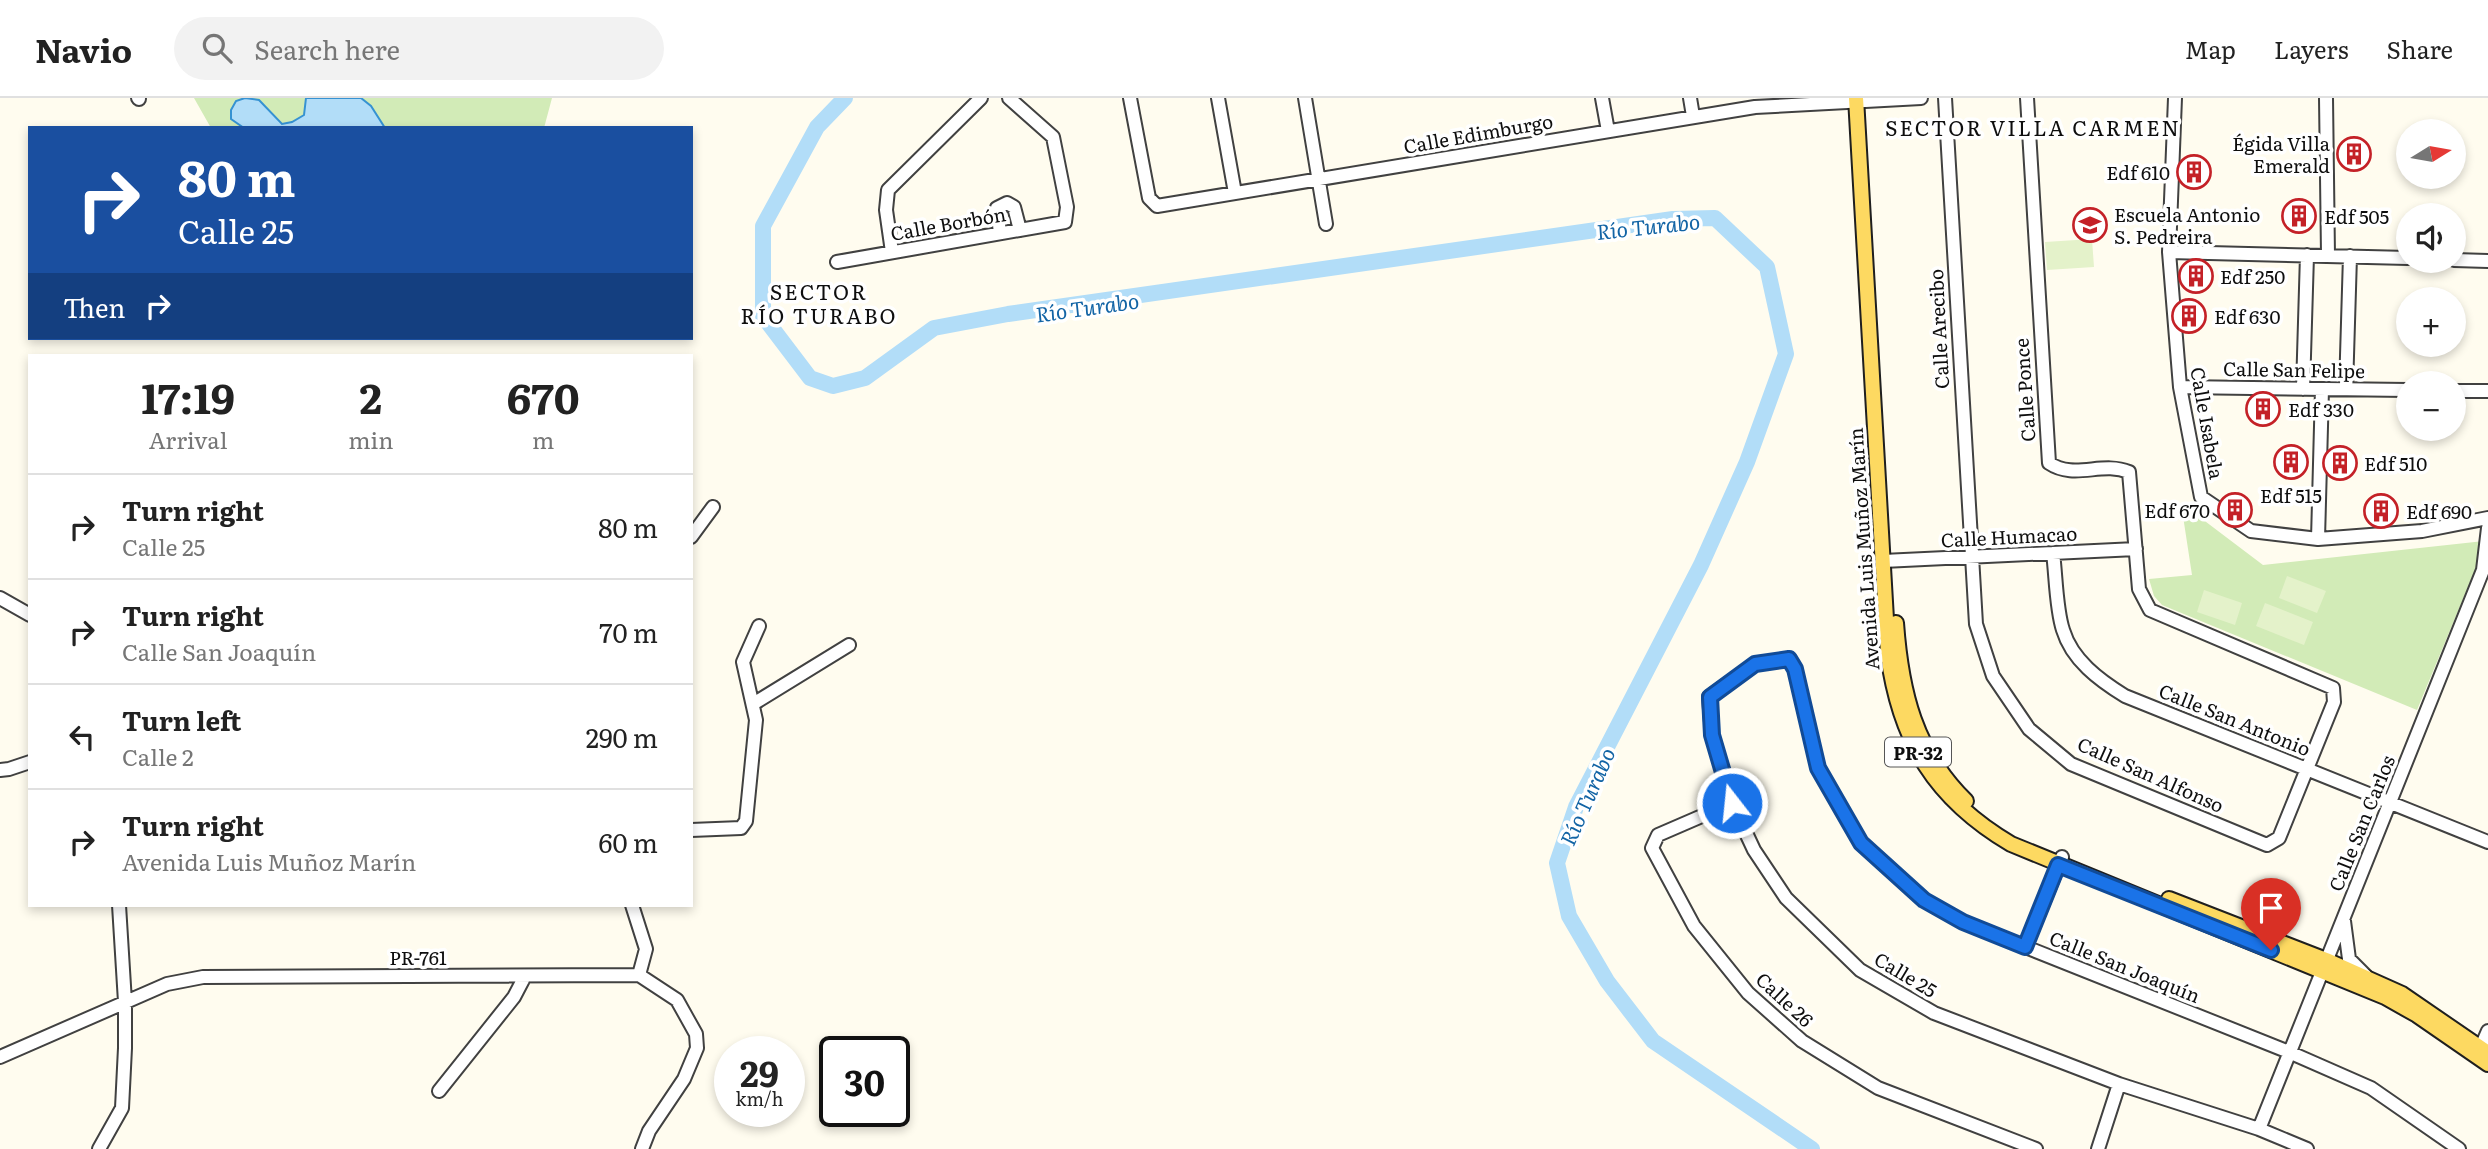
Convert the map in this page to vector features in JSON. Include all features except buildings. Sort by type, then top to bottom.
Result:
[{"type":"main road","name":"Avenida Luis Muñoz Marín","points":[[1860,100],[1891,674],[1903,718],[1917,751],[1934,779],[1972,818],[2011,844],[2324,965],[2369,979],[2423,1007],[2483,1055]]},
{"type":"main road","name":"Avenida Luis Muñoz Marín","points":[[2324,965],[2404,1006],[2483,1055]]},
{"type":"street","points":[[892,252],[886,210],[888,190],[981,98]]},
{"type":"street","name":"Calle Borbón","points":[[837,262],[1065,222],[1067,207],[1053,137],[1009,98]]},
{"type":"street","name":"Calle Edimburgo","points":[[1130,98],[1149,198],[1157,206],[1755,107],[1921,98]]},
{"type":"street","points":[[1218,98],[1235,193]]},
{"type":"street","points":[[1305,98],[1326,224]]},
{"type":"street","points":[[1602,98],[1608,131]]},
{"type":"street","points":[[1690,98],[1693,116]]},
{"type":"street","name":"Calle Arecibo","points":[[1945,98],[1972,558]]},
{"type":"street","name":"Calle Ponce","points":[[2027,98],[2049,463],[2061,471],[2119,468],[2129,472],[2139,589],[2150,611],[2333,688],[2334,702],[2307,768]]},
{"type":"street","name":"Calle Isabela","points":[[2175,98],[2169,252],[2180,387],[2201,497],[2251,531],[2318,539],[2422,531],[2488,518]]},
{"type":"street","points":[[2326,98],[2328,255]]},
{"type":"street","points":[[1000,233],[997,208],[1007,203],[1014,207],[1020,230]]},
{"type":"street","points":[[2169,252],[2396,258]]},
{"type":"street","points":[[2303,389],[2307,255]]},
{"type":"street","points":[[2346,389],[2350,256]]},
{"type":"street","points":[[2466,260],[2488,261]]},
{"type":"street","name":"Calle San Felipe","points":[[2180,387],[2396,390]]},
{"type":"street","points":[[2318,539],[2322,390]]},
{"type":"street","points":[[2466,391],[2488,391]]},
{"type":"street","points":[[693,534],[713,507]]},
{"type":"street","name":"Calle San Carlos","points":[[2259,1129],[2483,570],[2488,528]]},
{"type":"street","name":"Calle Humacao","points":[[1887,561],[2136,549]]},
{"type":"street","name":"Calle San Antonio","points":[[2053,553],[2063,630],[2078,659],[2100,681],[2125,695],[2488,842]]},
{"type":"street","name":"Calle San Alfonso","points":[[1972,558],[1976,624],[1993,676],[2029,729],[2071,764],[2267,845],[2278,838],[2307,768]]},
{"type":"street","points":[[0,598],[28,614]]},
{"type":"street","points":[[693,830],[741,828],[746,821],[756,720],[743,662],[758,626]]},
{"type":"street","points":[[753,704],[849,645]]},
{"type":"street","name":"Calle 25","points":[[1800,688],[1789,659],[1755,664],[1710,697],[1712,735],[1732,803],[1754,850],[1786,898],[1860,970],[1934,1013],[2119,1084],[2259,1129],[2307,1149]]},
{"type":"street","name":"Calle San Joaquín","points":[[1800,688],[1818,768],[1861,843],[1924,900],[1963,922],[2289,1052],[2371,1088],[2459,1149]]},
{"type":"street","points":[[0,770],[28,763]]},
{"type":"street","name":"Calle 26","points":[[1732,803],[1658,835],[1653,848],[1694,926],[1748,993],[1802,1041],[1878,1088],[2036,1149]]},
{"type":"street","points":[[2025,947],[2060,861]]},
{"type":"street","points":[[99,1149],[122,1108],[125,1002],[119,907]]},
{"type":"street","points":[[633,907],[646,949],[639,975],[677,1000],[696,1034],[696,1048],[684,1079],[649,1131],[642,1149]]},
{"type":"street","points":[[2344,916],[2349,959],[2369,979]]},
{"type":"street","name":"PR-761","points":[[0,1058],[167,985],[203,977],[639,975]]},
{"type":"street","points":[[439,1091],[514,997],[525,976]]},
{"type":"street","points":[[2483,1055],[2488,1031]]},
{"type":"street","points":[[2098,1149],[2119,1084]]},
{"type":"green space","points":[[194,98],[552,98],[545,126],[210,126]]},
{"type":"green space","points":[[2092,239],[2094,267],[2047,270],[2045,242]]},
{"type":"green space","points":[[2181,503],[2263,565],[2484,541],[2475,570],[2417,710],[2162,605],[2154,596],[2149,579],[2192,575]]},
{"type":"green space","points":[[2287,576],[2326,591],[2317,613],[2279,598]]},
{"type":"green space","points":[[2204,590],[2242,603],[2235,625],[2197,612]]},
{"type":"green space","points":[[2265,603],[2313,622],[2304,645],[2256,626]]},
{"type":"water","points":[[245,98],[259,100],[282,124],[304,115],[306,98],[361,98],[371,106],[384,126],[241,126],[231,119],[231,110],[236,101]]},
{"type":"waterway","name":"Río Turabo","points":[[845,98],[817,127],[763,226],[763,316],[810,378],[833,386],[865,378],[934,328],[1008,314],[1673,219],[1715,218],[1767,267],[1786,354],[1747,462],[1701,565],[1576,807],[1557,863],[1569,916],[1607,981],[1653,1041],[1812,1149]]},
{"type":"place","name":"Égida Villa Emerald","points":[[2354,154]]},
{"type":"place","name":"Edf 610","points":[[2194,172]]},
{"type":"place","name":"Edf 505","points":[[2299,216]]},
{"type":"place","name":"Escuela Antonio S. Pedreira","points":[[2090,225]]},
{"type":"place","name":"Edf 250","points":[[2196,276]]},
{"type":"place","name":"Edf 630","points":[[2189,316]]},
{"type":"place","name":"Edf 330","points":[[2263,409]]},
{"type":"place","name":"Edf 515","points":[[2291,462]]},
{"type":"place","name":"Edf 510","points":[[2340,463]]},
{"type":"place","name":"Edf 670","points":[[2235,510]]},
{"type":"place","name":"Edf 690","points":[[2381,511]]},
{"type":"district","name":"SECTOR VILLA CARMEN","points":[[2033,126]]},
{"type":"district","name":"SECTOR RÍO TURABO","points":[[819,302]]},
{"type":"route","points":[[1732,803],[1712,735],[1710,697],[1755,664],[1789,659],[1795,669],[1818,768],[1861,843],[1924,900],[1963,922],[2025,947],[2058,865],[2271,950]]}]
